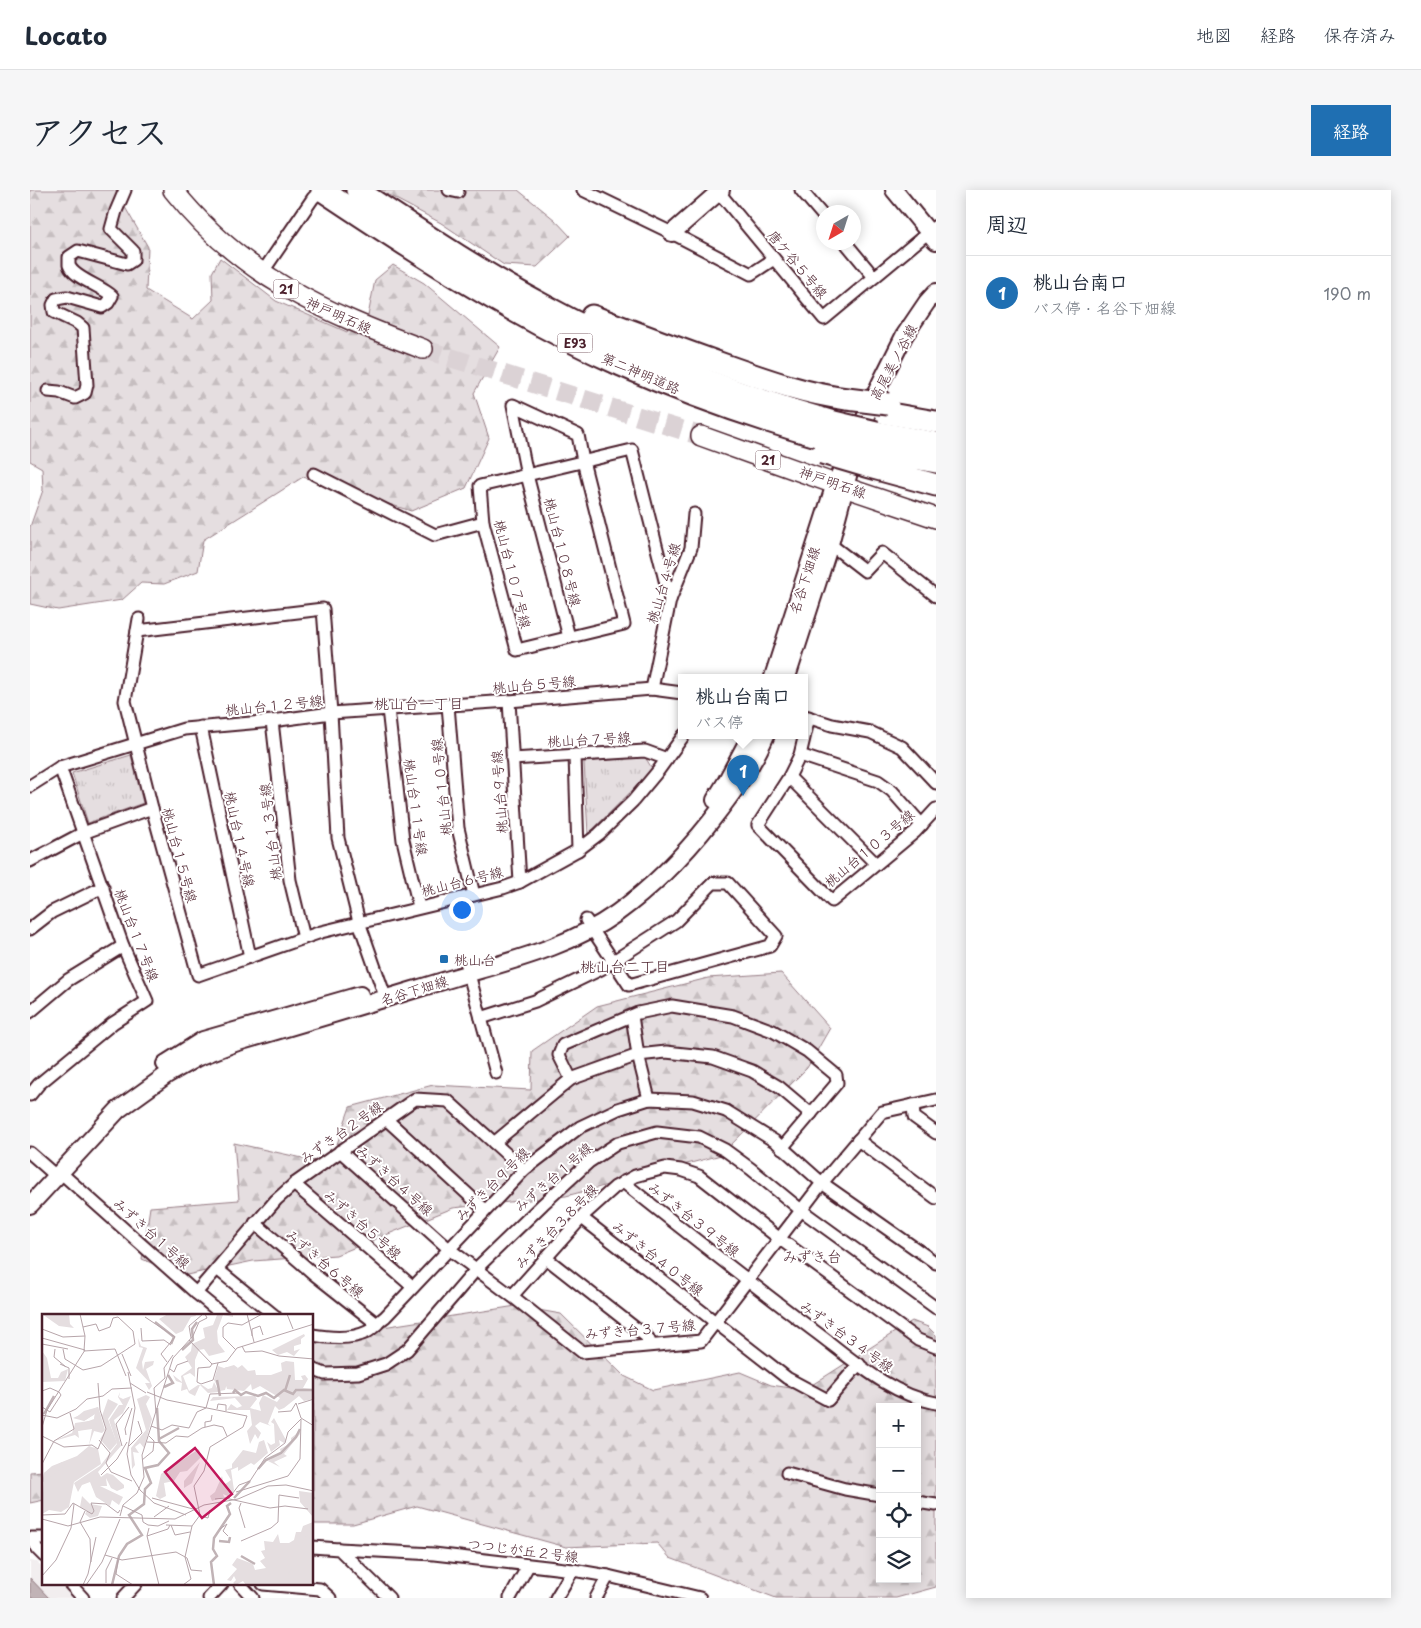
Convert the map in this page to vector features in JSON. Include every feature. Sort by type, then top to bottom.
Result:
[{"type":"highway","name":"第二神明道路","points":[[321,190],[355,196],[542,305],[628,347],[716,384],[764,400],[828,438]]},
{"type":"highway","name":"第二神明道路","points":[[355,196],[492,298],[577,344],[665,384],[757,418],[828,438],[874,433],[936,443]]},
{"type":"highway","points":[[454,252],[501,277],[576,310],[762,378],[840,400],[874,433],[907,476],[936,485]]},
{"type":"highway","points":[[874,433],[936,408]]},
{"type":"highway","points":[[828,438],[874,433],[936,422]]},
{"type":"highway","name":"第二神明道路","points":[[874,433],[936,462]]},
{"type":"highway","points":[[907,476],[936,481]]},
{"type":"main road","name":"神戸明石線","points":[[173,190],[222,242],[262,273],[309,302],[423,349]]},
{"type":"main road","name":"神戸明石線","points":[[701,436],[936,518]]},
{"type":"street","points":[[48,391],[59,392],[75,398],[85,393],[87,385],[83,328],[54,312],[52,305],[56,299],[67,297],[102,307],[108,303],[112,296],[106,290],[74,273],[69,264],[69,257],[78,251],[127,264],[133,260],[133,251],[110,228],[125,190]]},
{"type":"street","points":[[262,273],[313,198],[321,190]]},
{"type":"street","points":[[583,190],[751,274],[774,259]]},
{"type":"street","points":[[801,190],[816,208]]},
{"type":"street","points":[[894,190],[934,233]]},
{"type":"street","points":[[672,233],[719,191]]},
{"type":"street","name":"唐ケ谷５号線","points":[[719,191],[824,319],[874,277],[934,233]]},
{"type":"street","points":[[852,250],[874,277]]},
{"type":"street","name":"高尾美ノ谷線","points":[[840,485],[874,433],[880,384],[904,336],[936,292]]},
{"type":"street","name":"桃山台１０８号線","points":[[569,637],[528,474],[513,405],[578,435],[583,461]]},
{"type":"street","name":"桃山台１０７号線","points":[[583,461],[624,624],[517,650],[484,522],[480,486],[528,474],[583,461],[632,450],[670,600]]},
{"type":"street","points":[[314,474],[435,535],[484,522]]},
{"type":"street","name":"名谷下畑線","points":[[787,674],[830,544],[840,485]]},
{"type":"street","name":"名谷下畑線","points":[[774,674],[840,485]]},
{"type":"street","name":"桃山台４号線","points":[[652,689],[670,600],[691,548],[694,514]]},
{"type":"street","points":[[830,544],[865,571],[882,553],[936,596]]},
{"type":"street","points":[[137,631],[323,609],[331,713]]},
{"type":"street","name":"桃山台１５号線","points":[[139,619],[125,701],[198,975]]},
{"type":"street","name":"桃山台５号線","points":[[331,713],[652,689],[678,692]]},
{"type":"street","name":"桃山台９号線","points":[[509,701],[520,882]]},
{"type":"street","name":"桃山台１０号線","points":[[448,705],[458,828],[474,895]]},
{"type":"street","name":"桃山台１１号線","points":[[388,709],[403,840],[419,907]]},
{"type":"street","name":"桃山台１２号線","points":[[30,786],[60,767],[184,729],[272,721],[331,713],[338,838],[359,922],[384,993]]},
{"type":"street","points":[[808,717],[832,725],[870,732],[902,747],[936,783]]},
{"type":"street","name":"桃山台１３号線","points":[[272,721],[290,880],[304,938]]},
{"type":"street","name":"桃山台１４号線","points":[[201,727],[250,957]]},
{"type":"street","name":"桃山台６号線","points":[[198,975],[304,938],[359,922],[503,888],[520,882],[578,850],[599,834],[633,801],[681,739]]},
{"type":"street","name":"名谷下畑線","points":[[30,1205],[55,1172],[118,1110],[168,1074],[196,1058],[384,993],[468,970],[491,968],[536,954],[588,924],[635,888],[675,849],[704,816],[726,782],[749,739]]},
{"type":"street","name":"名谷下畑線","points":[[588,924],[617,913],[661,877],[695,841],[742,778],[764,739]]},
{"type":"street","name":"桃山台１０３号線","points":[[803,739],[800,755],[789,777],[758,825],[832,901],[915,832],[936,809]]},
{"type":"street","name":"桃山台７号線","points":[[512,759],[645,751],[667,759]]},
{"type":"street","points":[[575,755],[578,850]]},
{"type":"street","points":[[800,755],[878,781],[892,791],[922,825]]},
{"type":"street","name":"桃山台１７号線","points":[[30,1095],[40,1084],[113,1023],[147,1001],[123,946],[60,767]]},
{"type":"street","points":[[789,777],[876,864]]},
{"type":"street","points":[[30,861],[83,833],[152,808]]},
{"type":"street","points":[[481,1018],[535,1001],[601,969],[614,961],[676,921],[713,883],[728,882],[776,936],[770,946],[629,985],[614,961],[588,924]]},
{"type":"street","points":[[30,929],[52,912],[103,887]]},
{"type":"street","points":[[30,1012],[68,980],[123,946]]},
{"type":"street","points":[[468,970],[496,1072]]},
{"type":"street","points":[[571,1079],[559,1055],[563,1045],[632,1016],[672,1006],[733,1016],[773,1031],[807,1051],[836,1075],[837,1083],[782,1148]]},
{"type":"street","points":[[632,1016],[638,1055],[649,1099]]},
{"type":"street","points":[[494,1143],[571,1079],[638,1055],[666,1052],[714,1057],[752,1071],[779,1087],[811,1114]]},
{"type":"street","points":[[30,1076],[40,1084]]},
{"type":"street","name":"みずき台２号線","points":[[196,1293],[255,1223],[294,1184],[415,1099],[448,1101],[524,1170]]},
{"type":"street","name":"みずき台９号線","points":[[314,1335],[328,1338],[348,1337],[368,1332],[524,1170],[580,1127],[618,1109],[649,1099],[693,1100],[726,1110],[782,1148],[822,1183],[936,1263]]},
{"type":"street","name":"みずき台３７号線","points":[[476,1269],[582,1352],[701,1341],[800,1210],[882,1112],[936,1100]]},
{"type":"street","points":[[913,1105],[914,1117],[936,1133]]},
{"type":"street","points":[[386,1120],[485,1210]]},
{"type":"street","name":"みずき台１号線","points":[[314,1370],[324,1374],[358,1373],[386,1364],[407,1350],[476,1269],[542,1204],[589,1162],[618,1143],[657,1132],[699,1137],[725,1150],[800,1210],[936,1308]]},
{"type":"street","points":[[858,1140],[936,1198]]},
{"type":"street","name":"みずき台４号線","points":[[340,1151],[449,1249],[476,1269]]},
{"type":"street","name":"みずき台１号線","points":[[30,1153],[55,1172],[222,1314]]},
{"type":"street","name":"みずき台３８号線","points":[[512,1296],[582,1218],[615,1187],[635,1176],[661,1168],[681,1170],[699,1176],[918,1340],[936,1347]]},
{"type":"street","name":"名谷下畑線","points":[[30,1189],[55,1172]]},
{"type":"street","name":"みずき台３９号線","points":[[623,1182],[746,1280]]},
{"type":"street","name":"みずき台５号線","points":[[294,1184],[413,1287]]},
{"type":"street","name":"みずき台４０号線","points":[[582,1218],[787,1378],[828,1400],[859,1364]]},
{"type":"street","name":"みずき台６号線","points":[[255,1223],[315,1275],[377,1324]]},
{"type":"street","points":[[546,1258],[648,1338],[650,1346]]},
{"type":"street","points":[[217,1269],[273,1314]]},
{"type":"street","name":"みずき台３４号線","points":[[746,1280],[871,1374],[900,1392],[936,1403]]},
{"type":"street","points":[[787,1473],[845,1489],[876,1494]]},
{"type":"street","points":[[921,1503],[936,1505]]},
{"type":"street","points":[[42,1538],[31,1538],[42,1554]]},
{"type":"street","name":"つつじが丘２号線","points":[[314,1547],[434,1554],[573,1570],[608,1576],[700,1598]]},
{"type":"street","points":[[339,1549],[389,1598]]},
{"type":"street","points":[[510,1598],[528,1566]]},
{"type":"street","points":[[556,1598],[573,1570]]},
{"type":"street","points":[[596,1598],[608,1576]]},
{"type":"street","points":[[72,1586],[83,1598]]},
{"type":"street","points":[[123,1598],[134,1586]]},
{"type":"street","points":[[209,1598],[220,1586]]},
{"type":"street","points":[[242,1586],[253,1598]]},
{"type":"street","points":[[286,1586],[320,1589],[330,1598]]},
{"type":"shaded area","points":[[30,1561],[37,1562],[42,1566],[42,1586],[62,1586],[74,1598],[30,1598]]},
{"type":"shaded area","points":[[30,1578],[49,1598],[30,1598]]},
{"type":"green space","points":[[30,190],[115,190],[148,247],[146,290],[193,319],[213,300],[212,273],[220,258],[276,301],[347,332],[367,321],[375,280],[393,265],[424,283],[500,347],[474,393],[489,438],[466,488],[411,511],[303,477],[203,540],[198,571],[164,584],[141,583],[122,600],[58,610],[30,604],[30,527],[43,490],[42,468],[30,461]]},
{"type":"green space","points":[[379,190],[518,190],[555,220],[570,236],[537,267],[504,265],[441,223]]},
{"type":"green space","points":[[131,755],[143,803],[88,823],[72,773]]},
{"type":"green space","points":[[645,757],[653,770],[588,834],[584,762]]},
{"type":"green space","points":[[781,973],[830,1028],[807,1068],[721,1155],[566,1196],[453,1208],[336,1255],[253,1261],[182,1276],[142,1259],[150,1207],[239,1200],[234,1143],[330,1164],[350,1107],[433,1085],[531,1090],[532,1051],[597,1006],[708,978]]},
{"type":"green space","points":[[516,1306],[561,1314],[624,1376],[653,1390],[740,1372],[771,1385],[804,1390],[912,1321],[928,1327],[936,1335],[936,1587],[896,1598],[776,1598],[670,1558],[657,1543],[566,1547],[417,1506],[353,1524],[314,1524],[314,1334],[364,1330]]},
{"type":"green space","points":[[42,1471],[42,1500],[30,1503],[30,1472]]},
{"type":"tunnel","points":[[423,349],[701,436]]},
{"type":"place","name":"桃山台南口","points":[[743,796]]},
{"type":"place","name":"桃山台","points":[[444,959]]},
{"type":"district","name":"桃山台一丁目","points":[[419,702]]},
{"type":"district","name":"桃山台二丁目","points":[[625,965]]},
{"type":"district","name":"みずき台","points":[[812,1255]]}]
